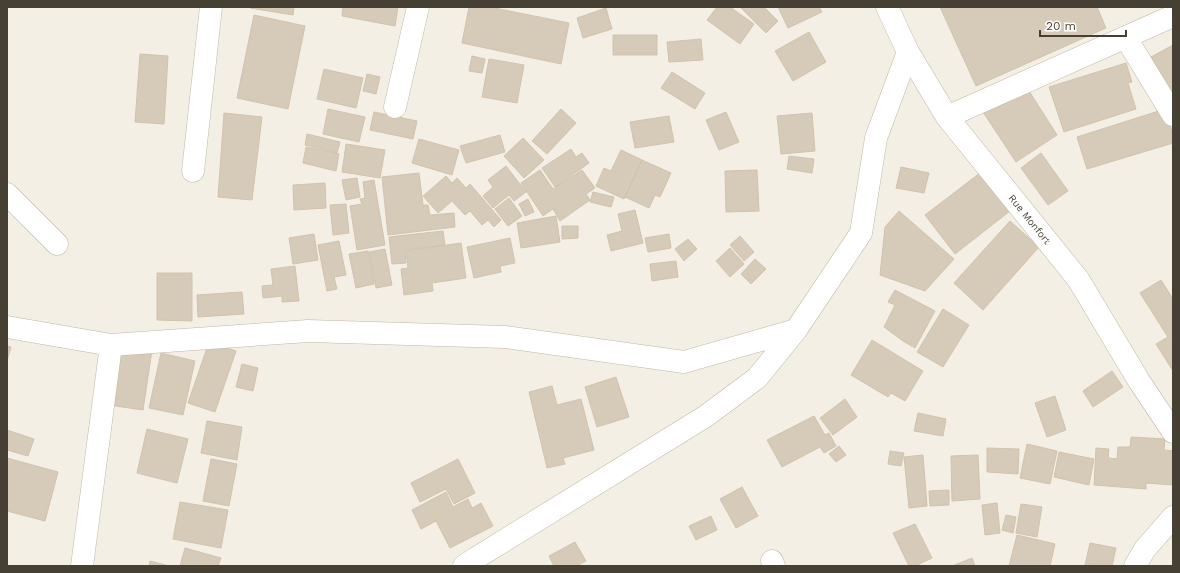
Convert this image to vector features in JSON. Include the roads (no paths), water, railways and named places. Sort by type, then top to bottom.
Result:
[{"type":"street","points":[[193,171],[211,7]]},
{"type":"street","points":[[394,108],[418,7]]},
{"type":"street","name":"Rue Monfort","points":[[887,7],[908,52],[947,117],[1078,279],[1139,381],[1173,432]]},
{"type":"street","points":[[947,117],[1173,16]]},
{"type":"street","points":[[1126,38],[1173,115]]},
{"type":"street","points":[[464,566],[706,416],[757,378],[796,330],[861,234],[876,138],[908,52]]},
{"type":"street","points":[[7,194],[58,244]]},
{"type":"street","points":[[7,327],[111,345],[308,331],[505,337],[684,362],[796,330]]},
{"type":"street","points":[[82,566],[111,345]]},
{"type":"street","points":[[1135,566],[1145,549],[1173,517]]}]
